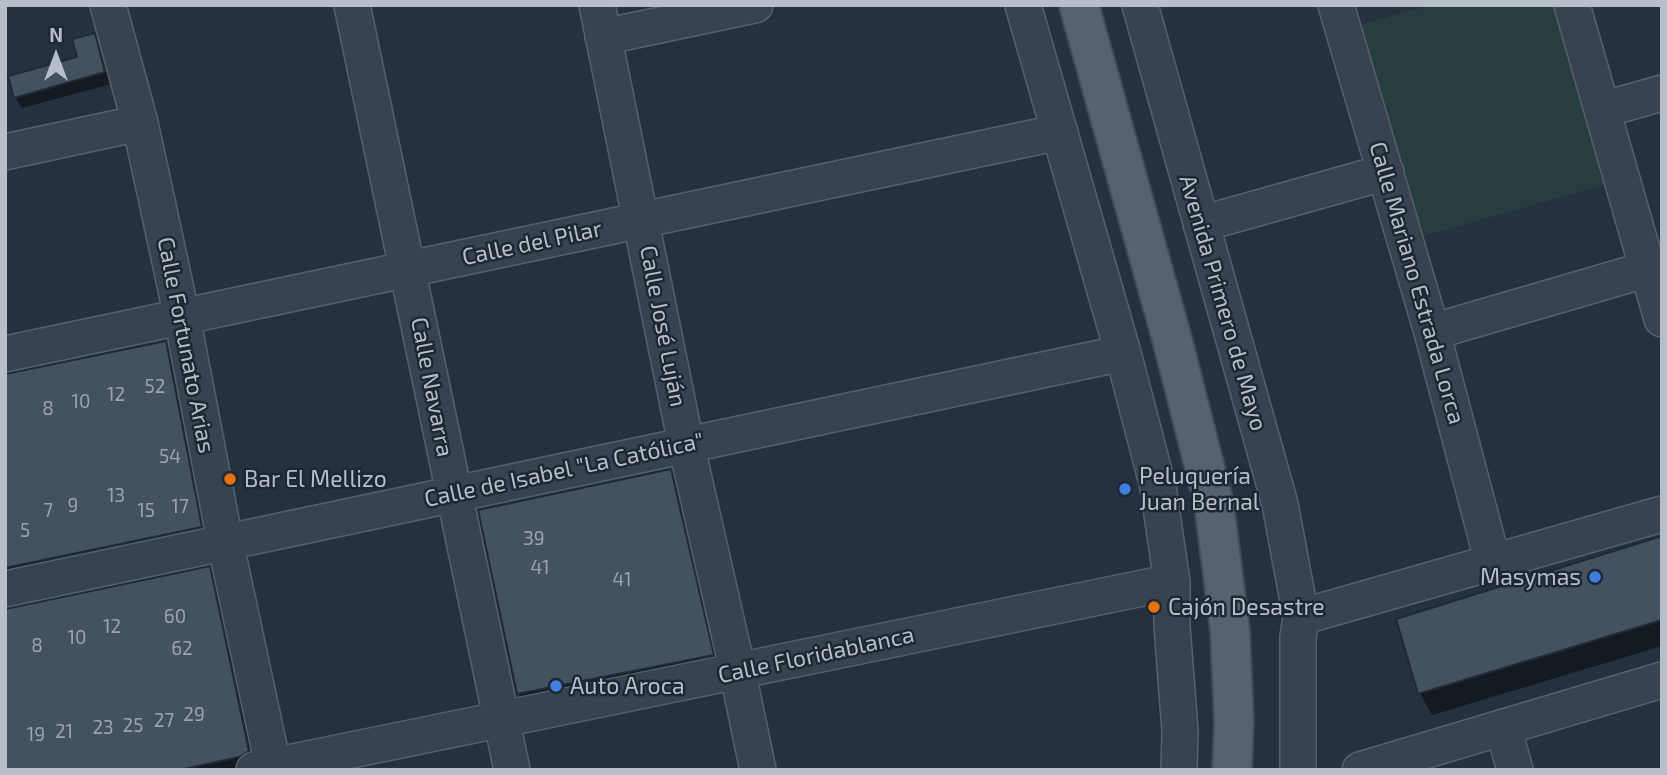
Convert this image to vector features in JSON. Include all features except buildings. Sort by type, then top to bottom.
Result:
[{"type":"main road","points":[[1079,5],[1184,384],[1214,504],[1229,617],[1234,722],[1232,770]]},
{"type":"street","name":"Calle Fortunato Arias","points":[[108,5],[140,123],[182,317],[267,768]]},
{"type":"street","name":"Calle Navarra","points":[[352,5],[512,770]]},
{"type":"street","points":[[600,21],[755,5]]},
{"type":"street","points":[[1023,5],[1123,353],[1158,487],[1172,582],[1172,626],[1180,731],[1179,770]]},
{"type":"street","name":"Avenida Primero de Mayo","points":[[1140,5],[1280,504],[1301,617],[1298,637],[1298,770]]},
{"type":"street","name":"Calle Mariano Estrada Lorca","points":[[1336,5],[1432,332],[1493,563]]},
{"type":"street","points":[[1572,5],[1662,319]]},
{"type":"street","name":"Calle José Luján","points":[[600,21],[686,444],[758,770]]},
{"type":"street","points":[[1602,110],[1662,93]]},
{"type":"street","points":[[5,152],[140,123]]},
{"type":"street","name":"Calle del Pilar","points":[[5,354],[1060,132]]},
{"type":"street","points":[[1201,224],[1386,172]]},
{"type":"street","points":[[1432,332],[1648,269]]},
{"type":"street","name":"Calle de Isabel \"La Católica\"","points":[[5,589],[1123,353]]},
{"type":"street","points":[[1301,617],[1662,514]]},
{"type":"street","name":"Calle Floridablanca","points":[[267,768],[1172,582]]},
{"type":"street","points":[[1360,770],[1662,680]]},
{"type":"street","points":[[1503,727],[1515,770]]},
{"type":"green space","points":[[1431,5],[1572,5],[1622,180],[1406,241],[1344,29]]},
{"type":"place","name":"Bar El Mellizo","points":[[230,479]]},
{"type":"place","name":"Peluquería Juan Bernal","points":[[1125,489]]},
{"type":"place","name":"Masymas","points":[[1595,577]]},
{"type":"place","name":"Cajón Desastre","points":[[1154,607]]},
{"type":"place","name":"Auto Aroca","points":[[556,686]]}]
